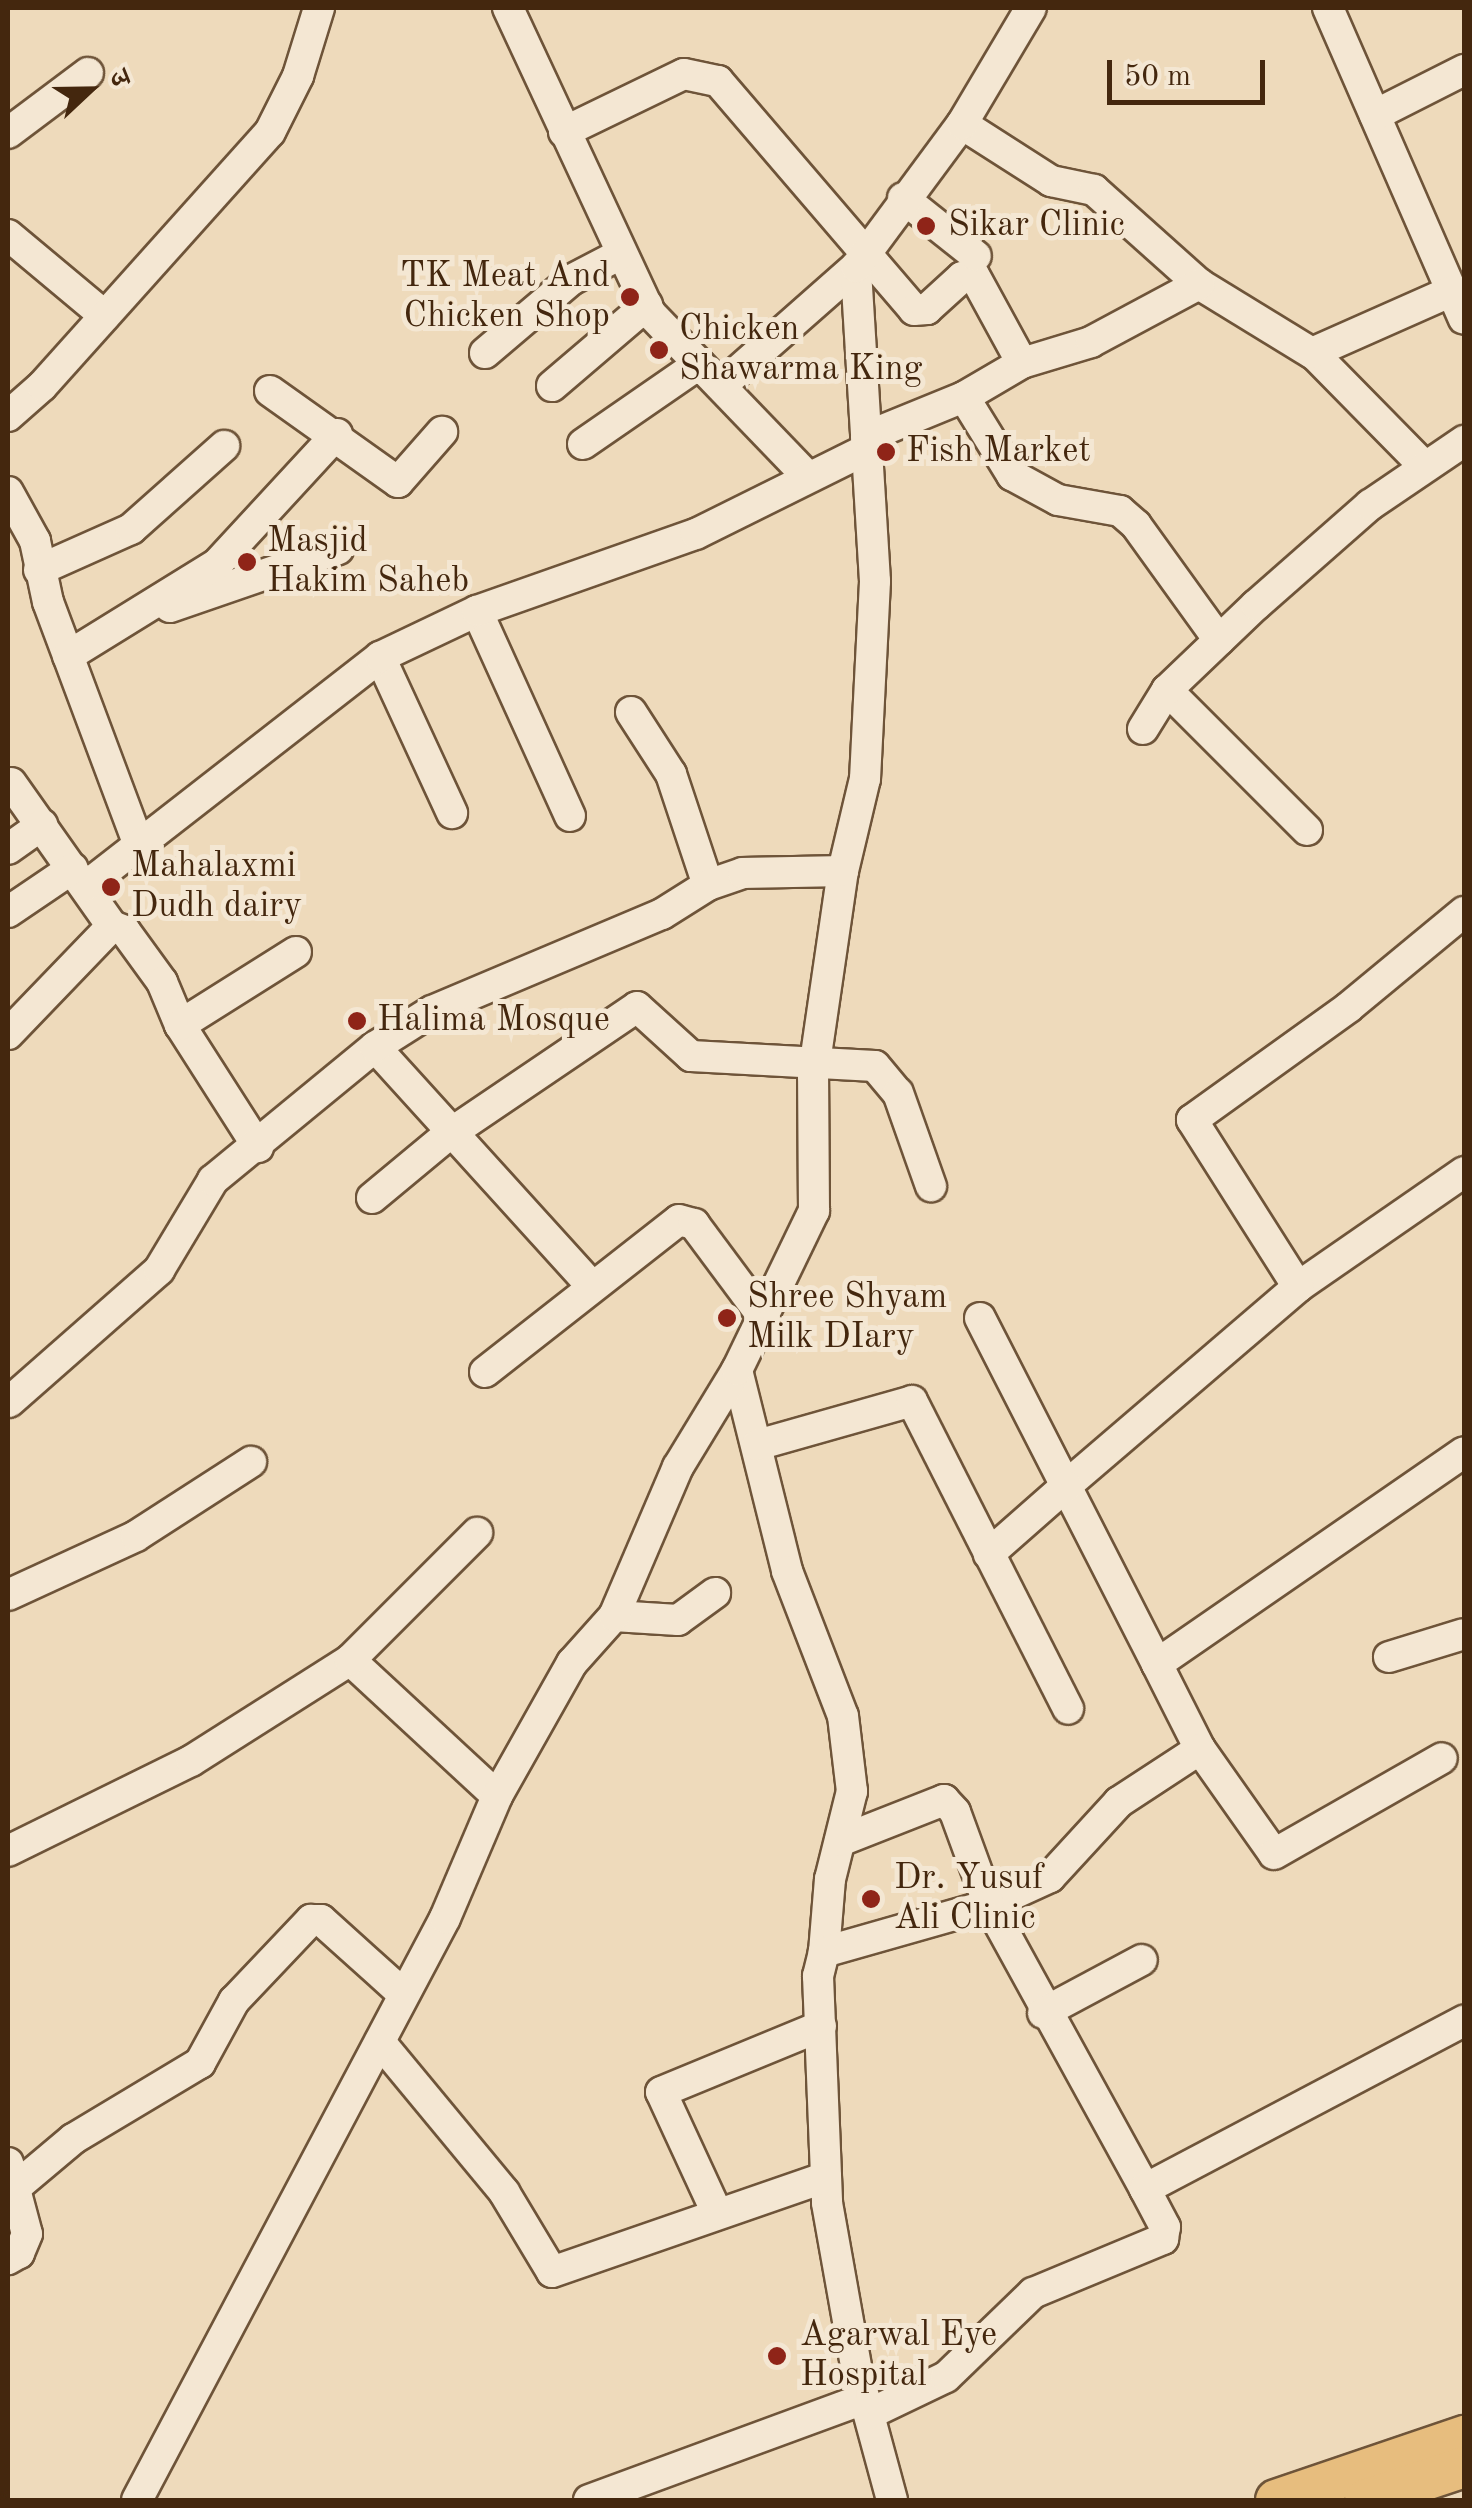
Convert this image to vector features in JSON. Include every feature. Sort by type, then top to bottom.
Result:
[{"type":"main road","points":[[1276,2500],[1464,2436]]},
{"type":"main road","points":[[1365,2500],[1464,2467]]},
{"type":"street","points":[[8,416],[105,316],[270,132],[298,76],[319,8]]},
{"type":"street","points":[[508,8],[619,255],[647,305],[807,476]]},
{"type":"street","points":[[583,444],[710,374],[859,260],[962,124],[1032,8]]},
{"type":"street","points":[[1312,353],[1458,305],[1328,8]]},
{"type":"street","points":[[1375,114],[1464,70]]},
{"type":"street","points":[[564,132],[700,72],[718,81],[859,260],[918,313],[962,278],[980,279],[1022,364]]},
{"type":"street","points":[[8,133],[88,73]]},
{"type":"street","points":[[962,124],[1051,181],[1094,190],[1199,284],[1312,353],[1424,466]]},
{"type":"street","points":[[903,198],[976,256]]},
{"type":"street","points":[[8,235],[105,316]]},
{"type":"street","points":[[486,352],[571,280],[619,255]]},
{"type":"street","points":[[137,2500],[380,2042],[401,1992],[445,1918],[497,1796],[572,1664],[614,1616],[678,1467],[737,1370],[814,1212],[808,1171],[815,1062],[843,872],[865,780],[875,581],[859,260]]},
{"type":"street","points":[[8,912],[139,844],[380,656],[477,611],[640,557],[964,397],[1022,364],[1091,342],[1199,284]]},
{"type":"street","points":[[552,386],[647,305]]},
{"type":"street","points":[[270,390],[402,482],[442,432]]},
{"type":"street","points":[[964,397],[1012,475],[1058,500],[1120,511],[1136,525],[1219,640]]},
{"type":"street","points":[[68,656],[138,616],[236,548],[336,434]]},
{"type":"street","points":[[1143,729],[1167,690],[1337,532],[1464,441]]},
{"type":"street","points":[[39,570],[132,529],[224,446]]},
{"type":"street","points":[[8,492],[35,541],[39,570],[68,656],[139,844]]},
{"type":"street","points":[[138,616],[338,549]]},
{"type":"street","points":[[477,611],[570,816]]},
{"type":"street","points":[[380,656],[452,814]]},
{"type":"street","points":[[1167,690],[1307,830]]},
{"type":"street","points":[[631,712],[670,774],[708,885]]},
{"type":"street","points":[[12,783],[112,926],[125,930],[162,982],[180,1026],[258,1147]]},
{"type":"street","points":[[8,849],[42,825]]},
{"type":"street","points":[[8,1400],[159,1270],[200,1194],[375,1047],[432,1011],[662,914],[708,885],[743,872],[843,872]]},
{"type":"street","points":[[1298,1287],[1192,1120],[1349,1007],[1464,912]]},
{"type":"street","points":[[8,1034],[112,926]]},
{"type":"street","points":[[180,1026],[296,952]]},
{"type":"street","points":[[372,1198],[448,1134],[637,1007],[692,1056],[874,1066],[888,1076],[931,1186]]},
{"type":"street","points":[[375,1047],[448,1134],[591,1285]]},
{"type":"street","points":[[989,1554],[1298,1287],[1464,1172]]},
{"type":"street","points":[[486,1372],[591,1285],[680,1220],[694,1224],[763,1317]]},
{"type":"street","points":[[980,1318],[1200,1749],[1274,1854],[1442,1758]]},
{"type":"street","points":[[737,1370],[787,1572],[843,1716],[852,1791],[840,1840],[824,1952],[821,2026],[826,2177],[866,2406],[892,2500]]},
{"type":"street","points":[[756,1445],[912,1400],[1068,1709]]},
{"type":"street","points":[[1157,1664],[1464,1452]]},
{"type":"street","points":[[8,1595],[136,1536],[251,1462]]},
{"type":"street","points":[[8,1851],[192,1762],[350,1660],[477,1532]]},
{"type":"street","points":[[614,1616],[678,1620],[715,1593]]},
{"type":"street","points":[[1388,1657],[1464,1634]]},
{"type":"street","points":[[350,1660],[497,1796]]},
{"type":"street","points":[[824,1952],[989,1904],[1050,1877],[1118,1802],[1200,1749]]},
{"type":"street","points":[[589,2500],[946,2377],[1033,2293],[1163,2239],[1165,2226],[1044,2013],[989,1904],[955,1812],[944,1800],[840,1840]]},
{"type":"street","points":[[8,2259],[26,2244],[12,2175],[200,2063],[234,2000],[310,1920],[321,1920],[401,1992]]},
{"type":"street","points":[[1044,2013],[1142,1960]]},
{"type":"street","points":[[1145,2189],[1464,2022]]},
{"type":"street","points":[[718,2213],[661,2092],[821,2026]]},
{"type":"street","points":[[380,2042],[504,2192],[552,2272],[826,2177]]},
{"type":"place","name":"Sikar Clinic","points":[[926,226]]},
{"type":"place","name":"TK Meat And Chicken Shop","points":[[630,297]]},
{"type":"place","name":"Chicken Shawarma King","points":[[659,350]]},
{"type":"place","name":"Fish Market","points":[[886,452]]},
{"type":"place","name":"Masjid Hakim Saheb","points":[[247,562]]},
{"type":"place","name":"Mahalaxmi Dudh dairy","points":[[111,887]]},
{"type":"place","name":"Halima Mosque","points":[[357,1021]]},
{"type":"place","name":"Shree Shyam Milk DIary","points":[[727,1318]]},
{"type":"place","name":"Dr. Yusuf Ali Clinic","points":[[871,1899]]},
{"type":"place","name":"Agarwal Eye Hospital","points":[[777,2356]]}]
